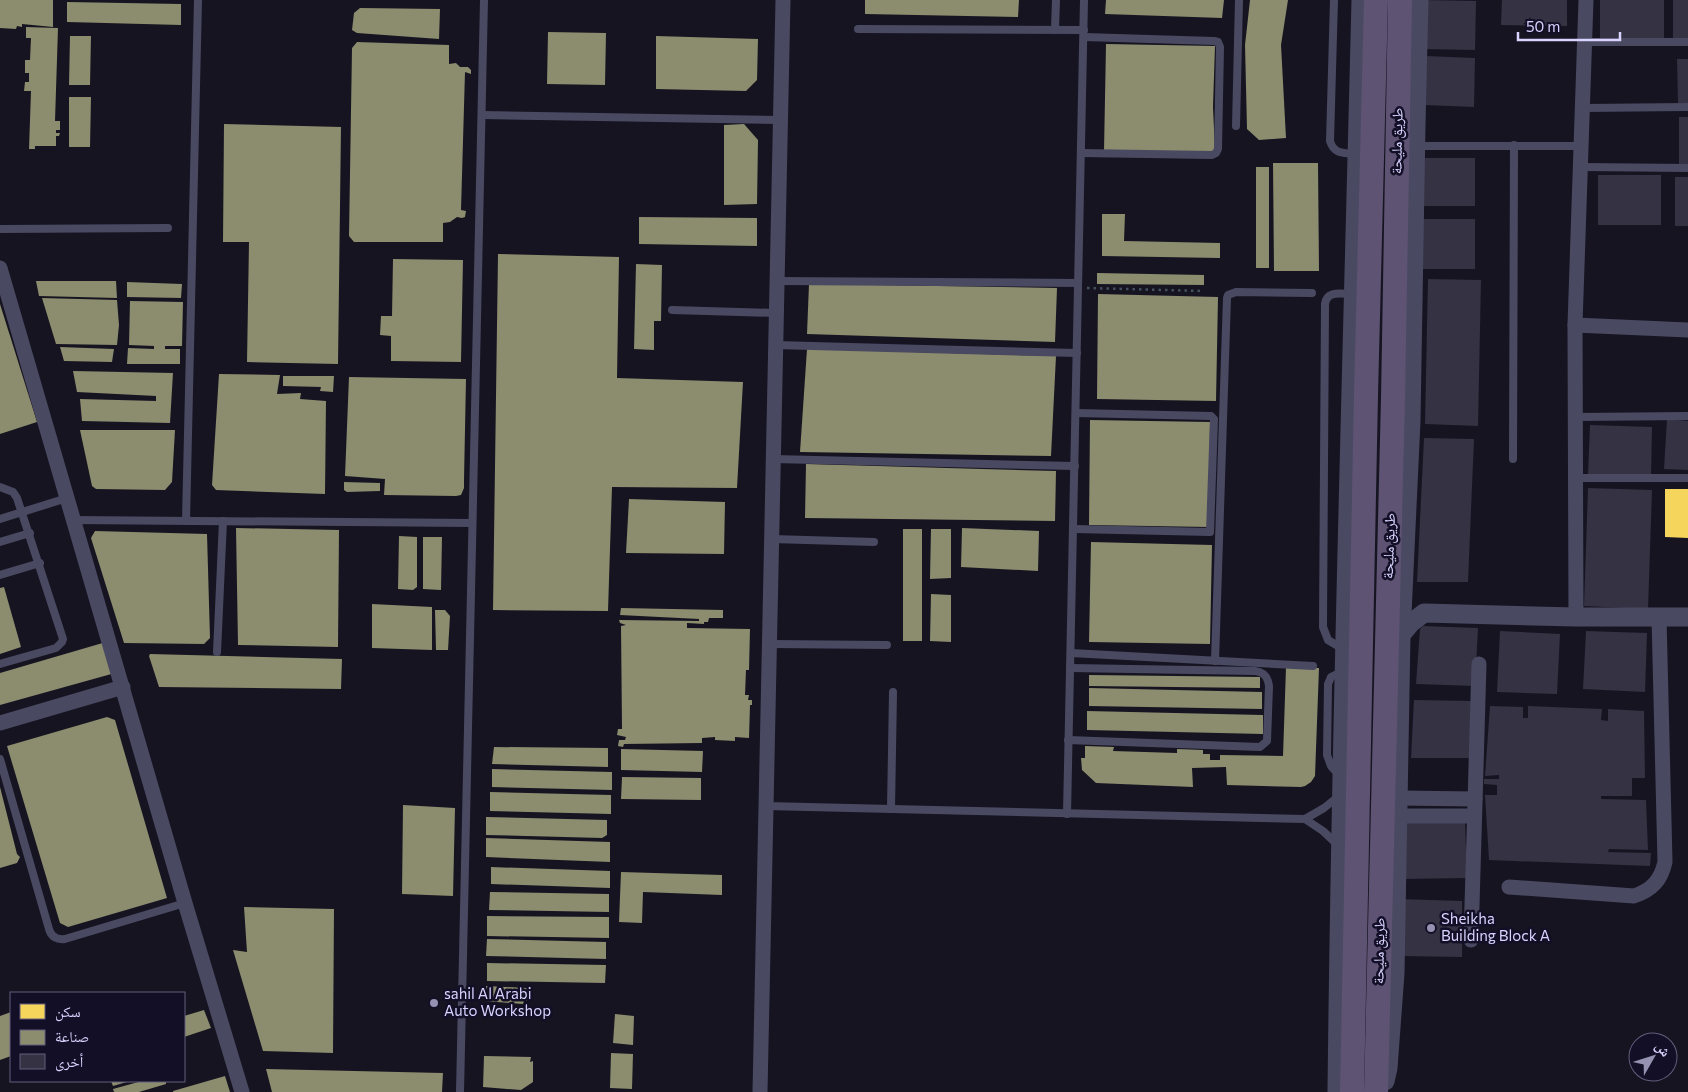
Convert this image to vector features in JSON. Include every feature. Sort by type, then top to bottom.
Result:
[{"type":"main road","name":"طريق مليحة","points":[[1352,1092],[1349,657],[1371,163],[1376,0]]},
{"type":"main road","name":"طريق مليحة","points":[[1376,1092],[1393,398],[1400,0]]},
{"type":"main road","points":[[1395,227],[1414,198]]},
{"type":"main road","points":[[1393,398],[1411,420]]},
{"type":"street","points":[[760,1092],[783,0]]},
{"type":"street","points":[[1337,1092],[1340,847],[1349,657],[1354,294],[1361,0]]},
{"type":"street","points":[[1382,1092],[1388,1068],[1395,973],[1401,635],[1411,420],[1419,0]]},
{"type":"street","points":[[1576,617],[1575,324],[1586,0]]},
{"type":"street","points":[[0,268],[123,686],[184,903],[242,1092]]},
{"type":"street","points":[[1575,324],[1688,330]]},
{"type":"street","points":[[1404,590],[1424,613]]},
{"type":"street","points":[[1401,635],[1411,623],[1424,613],[1576,617],[1688,616]]},
{"type":"street","points":[[1509,887],[1634,896],[1652,888],[1659,880],[1665,862],[1659,617]]},
{"type":"street","points":[[1471,940],[1479,664]]},
{"type":"street","points":[[0,723],[123,686]]},
{"type":"street","points":[[1398,807],[1475,799]]},
{"type":"street","points":[[1398,807],[1474,816]]},
{"type":"lane","points":[[186,521],[198,0]]},
{"type":"lane","points":[[460,1092],[484,0]]},
{"type":"lane","points":[[1055,30],[1056,0]]},
{"type":"lane","points":[[1067,814],[1084,0]]},
{"type":"lane","points":[[1236,126],[1239,0]]},
{"type":"lane","points":[[1334,0],[1330,141],[1335,151],[1357,154]]},
{"type":"lane","points":[[858,29],[1055,30],[1216,41],[1220,47],[1220,75],[1218,148],[1214,154],[1081,153]]},
{"type":"lane","points":[[1584,42],[1688,42]]},
{"type":"lane","points":[[1583,108],[1688,107]]},
{"type":"lane","points":[[482,115],[779,120]]},
{"type":"lane","points":[[1513,459],[1514,145]]},
{"type":"lane","points":[[1415,146],[1581,146]]},
{"type":"lane","points":[[1581,167],[1688,168]]},
{"type":"lane","points":[[0,229],[168,228]]},
{"type":"lane","points":[[776,281],[1078,286]]},
{"type":"lane","points":[[1215,661],[1227,298],[1228,295],[1236,292],[1312,293]]},
{"type":"lane","points":[[1349,657],[1328,640],[1323,627],[1325,304],[1327,297],[1331,294],[1354,294]]},
{"type":"lane","points":[[672,310],[776,313]]},
{"type":"lane","points":[[775,345],[1077,353]]},
{"type":"lane","points":[[1074,529],[1210,532],[1214,419],[1211,416],[1076,413]]},
{"type":"lane","points":[[1576,417],[1688,416]]},
{"type":"lane","points":[[773,459],[1075,466]]},
{"type":"lane","points":[[1576,478],[1688,478]]},
{"type":"lane","points":[[0,487],[13,492],[17,498],[63,634],[62,642],[56,648],[0,664]]},
{"type":"lane","points":[[0,519],[67,498]]},
{"type":"lane","points":[[73,520],[472,523]]},
{"type":"lane","points":[[217,652],[222,521]]},
{"type":"lane","points":[[0,542],[30,533]]},
{"type":"lane","points":[[772,539],[874,542]]},
{"type":"lane","points":[[0,575],[40,563]]},
{"type":"lane","points":[[770,644],[887,645]]},
{"type":"lane","points":[[1071,653],[1313,666]]},
{"type":"lane","points":[[1068,740],[1260,747],[1267,741],[1269,686],[1265,674],[1255,671],[1070,668]]},
{"type":"lane","points":[[891,809],[894,692]]},
{"type":"lane","points":[[0,759],[50,933],[53,936],[65,939],[184,903]]},
{"type":"lane","points":[[766,806],[1305,819],[1324,808],[1342,786]]},
{"type":"lane","points":[[1305,819],[1323,831],[1340,847]]},
{"type":"path","points":[[1078,286],[1203,291]]},
{"type":"building: سكن","points":[[1665,489],[1688,489],[1688,538],[1665,537]]},
{"type":"building: صناعة","points":[[0,0],[53,0],[53,27],[22,24],[22,27],[17,26],[16,29],[0,28]]},
{"type":"building: صناعة","points":[[865,0],[1019,0],[1018,17],[865,14]]},
{"type":"building: صناعة","points":[[1106,0],[1224,0],[1222,18],[1105,14]]},
{"type":"building: صناعة","points":[[1250,0],[1288,0],[1281,45],[1286,138],[1259,140],[1247,129],[1245,45]]},
{"type":"building: صناعة","points":[[67,2],[181,4],[181,25],[67,22]]},
{"type":"building: صناعة","points":[[360,8],[440,9],[439,39],[357,33],[352,30],[354,13]]},
{"type":"building: صناعة","points":[[26,27],[58,28],[55,121],[60,121],[60,130],[56,130],[56,133],[60,133],[59,136],[56,136],[56,146],[35,146],[35,149],[29,149],[31,91],[24,91],[25,82],[29,82],[29,73],[25,73],[25,60],[30,60],[31,38],[26,38]]},
{"type":"building: صناعة","points":[[548,32],[606,33],[605,85],[547,84]]},
{"type":"building: صناعة","points":[[70,36],[91,36],[90,85],[69,85]]},
{"type":"building: صناعة","points":[[656,36],[758,39],[757,80],[746,91],[656,89]]},
{"type":"building: صناعة","points":[[357,42],[449,45],[449,64],[456,63],[460,67],[468,67],[471,70],[471,74],[465,72],[461,210],[466,211],[465,217],[457,217],[450,222],[443,223],[443,242],[354,242],[349,236],[352,48]]},
{"type":"building: صناعة","points":[[1106,44],[1215,46],[1213,107],[1215,151],[1104,151]]},
{"type":"building: صناعة","points":[[69,97],[91,97],[90,147],[69,147]]},
{"type":"building: صناعة","points":[[224,124],[341,127],[338,364],[247,362],[249,242],[223,242]]},
{"type":"building: صناعة","points":[[744,124],[758,140],[757,204],[724,205],[724,125]]},
{"type":"building: صناعة","points":[[1273,163],[1318,163],[1319,271],[1274,271]]},
{"type":"building: صناعة","points":[[1256,167],[1269,167],[1269,268],[1256,268]]},
{"type":"building: صناعة","points":[[1102,214],[1125,214],[1124,241],[1220,243],[1220,258],[1102,256]]},
{"type":"building: صناعة","points":[[639,217],[757,218],[757,246],[639,244]]},
{"type":"building: صناعة","points":[[498,254],[619,257],[617,378],[743,382],[737,488],[612,487],[608,611],[493,610]]},
{"type":"building: صناعة","points":[[393,259],[463,260],[461,362],[391,361],[391,336],[380,335],[381,316],[392,316]]},
{"type":"building: صناعة","points":[[636,264],[662,265],[661,321],[654,321],[654,350],[634,349]]},
{"type":"building: صناعة","points":[[1097,273],[1204,275],[1204,285],[1097,284]]},
{"type":"building: صناعة","points":[[36,281],[116,281],[117,298],[39,296]]},
{"type":"building: صناعة","points":[[127,282],[182,284],[181,298],[127,297]]},
{"type":"building: صناعة","points":[[809,284],[1057,288],[1055,342],[807,334]]},
{"type":"building: صناعة","points":[[1098,294],[1218,297],[1216,401],[1097,399]]},
{"type":"building: صناعة","points":[[42,298],[117,300],[119,325],[117,345],[56,344]]},
{"type":"building: صناعة","points":[[130,301],[183,302],[182,346],[165,346],[165,349],[180,349],[180,364],[127,364],[128,348],[154,349],[154,346],[129,345]]},
{"type":"building: صناعة","points":[[0,304],[37,422],[0,434]]},
{"type":"building: صناعة","points":[[60,347],[114,349],[112,362],[64,361]]},
{"type":"building: صناعة","points":[[807,349],[1056,356],[1051,456],[800,452]]},
{"type":"building: صناعة","points":[[73,371],[173,373],[170,423],[82,421],[80,399],[156,401],[156,396],[77,392]]},
{"type":"building: صناعة","points":[[219,374],[280,375],[277,394],[301,393],[300,399],[326,401],[325,494],[216,490],[212,485]]},
{"type":"building: صناعة","points":[[283,376],[334,376],[333,392],[320,391],[321,387],[283,386]]},
{"type":"building: صناعة","points":[[349,377],[466,379],[464,488],[461,495],[384,495],[385,479],[345,476]]},
{"type":"building: صناعة","points":[[1090,420],[1210,422],[1209,527],[1089,525]]},
{"type":"building: صناعة","points":[[80,430],[175,430],[172,482],[165,490],[96,489],[92,486]]},
{"type":"building: صناعة","points":[[806,464],[1056,471],[1055,521],[805,518]]},
{"type":"building: صناعة","points":[[344,482],[380,483],[380,491],[347,492],[344,490]]},
{"type":"building: صناعة","points":[[629,499],[725,502],[724,554],[626,553]]},
{"type":"building: صناعة","points":[[236,528],[339,530],[338,647],[238,645]]},
{"type":"building: صناعة","points":[[962,528],[1039,531],[1038,571],[961,567]]},
{"type":"building: صناعة","points":[[903,529],[922,529],[922,641],[903,641]]},
{"type":"building: صناعة","points":[[931,529],[951,529],[951,578],[930,579]]},
{"type":"building: صناعة","points":[[95,531],[207,534],[210,638],[204,644],[124,643],[91,538]]},
{"type":"building: صناعة","points":[[399,536],[417,537],[417,587],[413,590],[398,589]]},
{"type":"building: صناعة","points":[[423,537],[442,537],[441,590],[423,589]]},
{"type":"building: صناعة","points":[[1091,542],[1212,545],[1210,644],[1089,642]]},
{"type":"building: صناعة","points":[[4,587],[21,647],[0,654],[0,588]]},
{"type":"building: صناعة","points":[[931,594],[951,595],[951,642],[930,641]]},
{"type":"building: صناعة","points":[[372,604],[432,607],[432,650],[372,648]]},
{"type":"building: صناعة","points":[[621,608],[723,610],[723,618],[709,618],[708,622],[704,622],[704,624],[687,623],[687,628],[750,629],[749,670],[746,670],[745,695],[749,695],[748,700],[752,700],[752,705],[750,705],[749,738],[735,737],[735,741],[715,740],[715,737],[702,738],[702,743],[624,744],[623,747],[618,746],[619,740],[625,740],[626,737],[617,735],[618,729],[622,729],[621,626],[626,625],[620,623],[619,620],[699,621],[699,619],[620,615]]},
{"type":"building: صناعة","points":[[435,610],[445,610],[450,616],[448,650],[436,650]]},
{"type":"building: صناعة","points":[[106,642],[115,673],[0,705],[0,673]]},
{"type":"building: صناعة","points":[[150,654],[342,659],[341,689],[159,687]]},
{"type":"building: صناعة","points":[[1286,667],[1319,668],[1315,776],[1305,786],[1227,785],[1226,767],[1192,768],[1193,787],[1096,783],[1082,770],[1081,758],[1085,758],[1085,746],[1114,747],[1113,751],[1177,753],[1177,749],[1203,750],[1203,754],[1210,754],[1210,760],[1220,760],[1220,755],[1283,756]]},
{"type":"building: صناعة","points":[[1089,675],[1260,677],[1260,688],[1089,686]]},
{"type":"building: صناعة","points":[[1089,688],[1262,692],[1262,709],[1089,706]]},
{"type":"building: صناعة","points":[[1087,711],[1263,715],[1263,734],[1087,730]]},
{"type":"building: صناعة","points":[[107,717],[115,720],[167,898],[68,927],[60,923],[7,746]]},
{"type":"building: صناعة","points":[[494,747],[608,748],[608,767],[492,764]]},
{"type":"building: صناعة","points":[[621,749],[703,751],[702,772],[621,770]]},
{"type":"building: صناعة","points":[[492,769],[612,772],[612,790],[492,787]]},
{"type":"building: صناعة","points":[[622,777],[701,778],[701,800],[621,799]]},
{"type":"building: صناعة","points":[[0,787],[17,854],[20,857],[17,863],[0,868]]},
{"type":"building: صناعة","points":[[490,792],[611,795],[611,814],[490,811]]},
{"type":"building: صناعة","points":[[403,805],[455,808],[453,896],[402,894]]},
{"type":"building: صناعة","points":[[486,817],[607,820],[607,835],[602,838],[486,835]]},
{"type":"building: صناعة","points":[[486,838],[610,842],[610,862],[486,857]]},
{"type":"building: صناعة","points":[[491,867],[610,871],[610,888],[491,884]]},
{"type":"building: صناعة","points":[[621,872],[722,875],[722,895],[643,892],[642,923],[619,922]]},
{"type":"building: صناعة","points":[[490,892],[609,894],[609,912],[489,910]]},
{"type":"building: صناعة","points":[[244,907],[334,909],[333,1053],[263,1051],[233,950],[247,952]]},
{"type":"building: صناعة","points":[[487,916],[609,917],[609,938],[487,936]]},
{"type":"building: صناعة","points":[[487,939],[606,942],[606,959],[486,956]]},
{"type":"building: صناعة","points":[[487,963],[606,965],[605,983],[487,981]]},
{"type":"building: صناعة","points":[[486,986],[527,988],[527,1001],[524,1001],[523,1004],[485,1001]]},
{"type":"building: صناعة","points":[[204,1010],[211,1028],[185,1037],[185,1016]]},
{"type":"building: صناعة","points":[[10,1012],[10,1056],[0,1060],[0,1016]]},
{"type":"building: صناعة","points":[[615,1014],[634,1016],[633,1045],[613,1043]]},
{"type":"building: صناعة","points":[[611,1053],[633,1054],[632,1089],[610,1088]]},
{"type":"building: صناعة","points":[[484,1056],[531,1057],[530,1062],[533,1061],[533,1082],[521,1090],[483,1087]]},
{"type":"building: صناعة","points":[[266,1069],[443,1073],[442,1092],[272,1092]]},
{"type":"building: صناعة","points":[[225,1076],[230,1092],[173,1092],[173,1091]]},
{"type":"building: صناعة","points":[[111,1082],[127,1082],[113,1086]]},
{"type":"building: صناعة","points":[[138,1082],[166,1082],[166,1084],[139,1092],[114,1092],[113,1089]]},
{"type":"building: أخرى","points":[[1423,0],[1476,1],[1475,50],[1423,49]]},
{"type":"building: أخرى","points":[[1502,0],[1567,0],[1567,26],[1501,25]]},
{"type":"building: أخرى","points":[[1600,0],[1664,0],[1664,39],[1600,39]]},
{"type":"building: أخرى","points":[[1673,0],[1688,0],[1688,39],[1673,39]]},
{"type":"building: أخرى","points":[[1426,56],[1475,58],[1474,107],[1424,105]]},
{"type":"building: أخرى","points":[[1677,59],[1688,59],[1688,103],[1678,103]]},
{"type":"building: أخرى","points":[[1679,117],[1688,117],[1688,165],[1679,165]]},
{"type":"building: أخرى","points":[[1421,158],[1475,158],[1475,206],[1421,206]]},
{"type":"building: أخرى","points":[[1598,175],[1661,175],[1661,225],[1598,225]]},
{"type":"building: أخرى","points":[[1675,177],[1688,177],[1688,226],[1675,226]]},
{"type":"building: أخرى","points":[[1422,219],[1475,219],[1475,269],[1422,269]]},
{"type":"building: أخرى","points":[[1428,279],[1481,280],[1478,426],[1425,424]]},
{"type":"building: أخرى","points":[[1667,419],[1688,421],[1688,470],[1664,469]]},
{"type":"building: أخرى","points":[[1590,425],[1652,427],[1651,476],[1588,474]]},
{"type":"building: أخرى","points":[[1424,438],[1474,439],[1468,582],[1417,582]]},
{"type":"building: أخرى","points":[[1588,488],[1652,490],[1648,609],[1584,606]]},
{"type":"building: أخرى","points":[[1423,626],[1478,628],[1475,686],[1416,684],[1420,629]]},
{"type":"building: أخرى","points":[[1500,631],[1560,634],[1557,694],[1497,692]]},
{"type":"building: أخرى","points":[[1586,631],[1647,633],[1645,692],[1583,689]]},
{"type":"building: أخرى","points":[[1414,700],[1472,701],[1470,758],[1411,758]]},
{"type":"building: أخرى","points":[[1490,706],[1523,707],[1523,718],[1528,718],[1528,706],[1602,709],[1601,720],[1608,721],[1608,709],[1644,711],[1645,778],[1632,778],[1632,796],[1601,796],[1601,799],[1646,800],[1648,850],[1609,849],[1608,852],[1651,853],[1650,866],[1489,860],[1485,795],[1497,795],[1497,785],[1484,784],[1484,779],[1499,779],[1499,775],[1485,776]]},
{"type":"building: أخرى","points":[[1465,821],[1467,878],[1404,879],[1403,822]]},
{"type":"building: أخرى","name":"Sheikha Building Block A","points":[[1399,899],[1462,901],[1462,957],[1401,956]]},
{"type":"place","name":"Sheikha Building Block A","points":[[1431,928]]},
{"type":"place","name":"sahil Al Arabi Auto Workshop","points":[[434,1003]]}]
